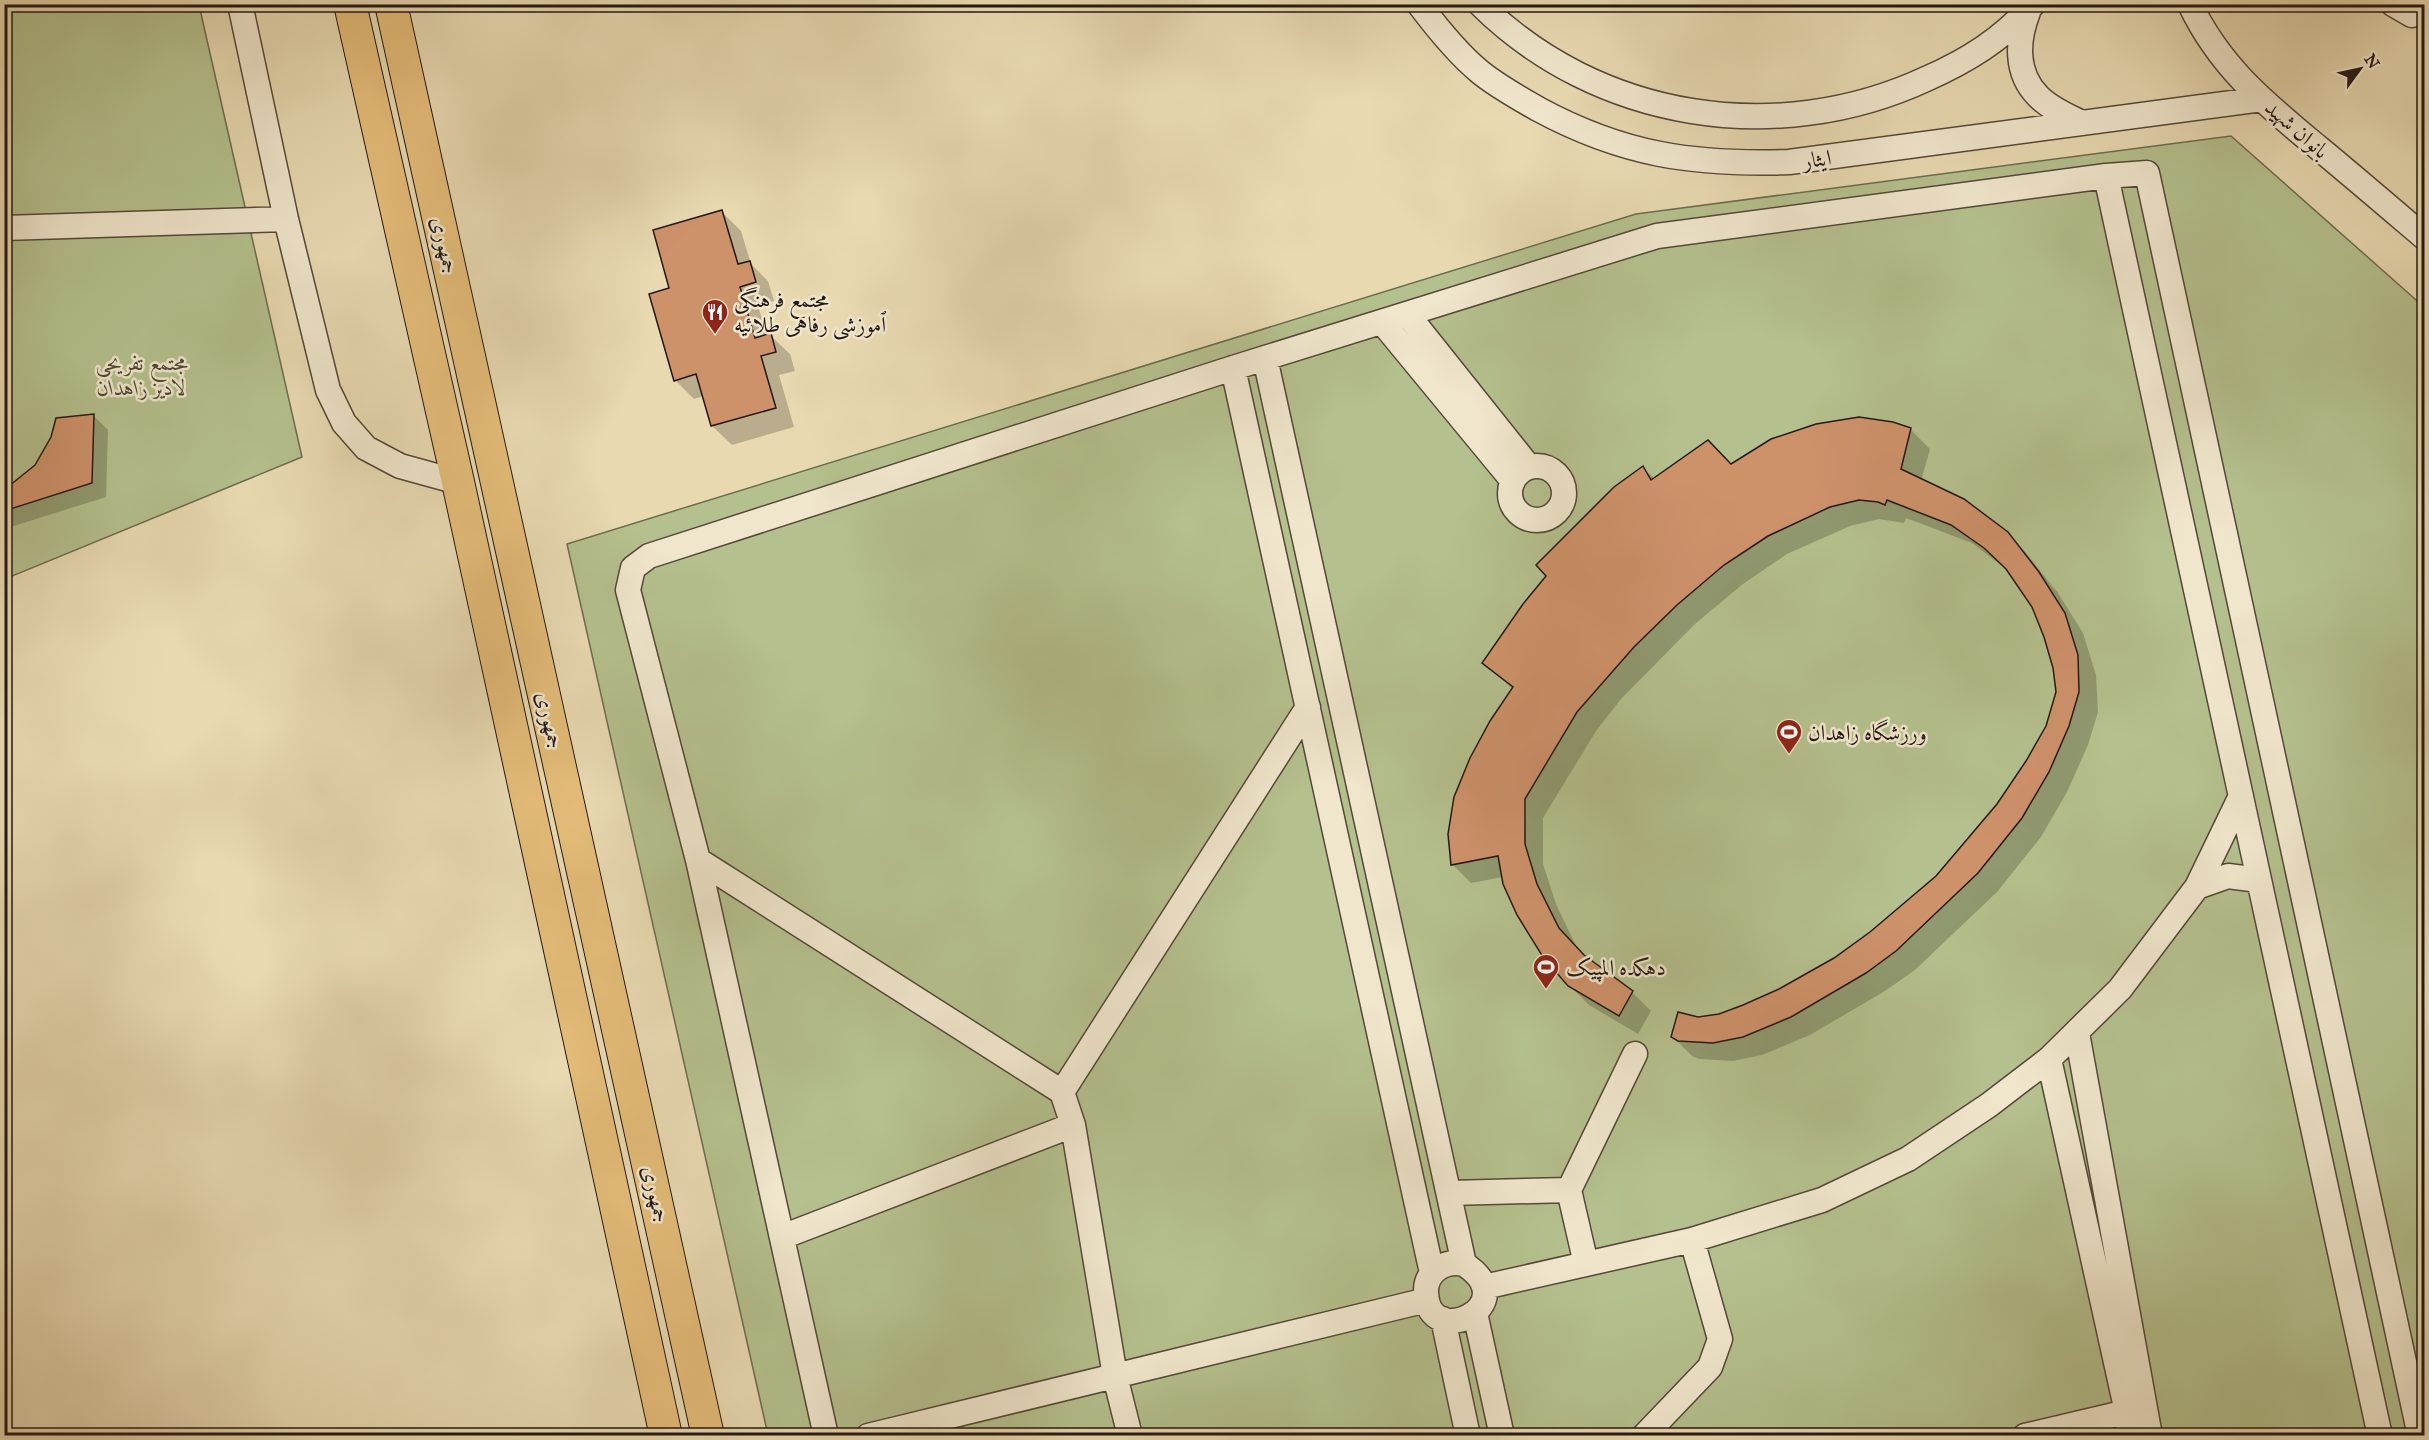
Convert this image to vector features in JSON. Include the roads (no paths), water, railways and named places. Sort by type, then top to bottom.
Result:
[{"type":"main road","name":"جمهوری","points":[[350,4],[458,482],[666,1436]]},
{"type":"main road","name":"جمهوری","points":[[391,4],[708,1436]]},
{"type":"main road","points":[[653,1379],[695,1371]]},
{"type":"street","points":[[240,4],[286,219],[328,390],[344,423],[366,448],[400,466],[458,482]]},
{"type":"street","name":"ایثار","points":[[1419,4],[1450,42],[1480,72],[1521,99],[1600,138],[1644,151],[1690,160],[1735,164],[1789,162],[2262,99]]},
{"type":"street","name":"ایثار","points":[[1480,4],[1506,30],[1540,55],[1579,77],[1619,94],[1658,104],[1732,116],[1814,113],[1905,90],[1950,69],[1984,49],[2020,20],[2031,7]]},
{"type":"street","name":"بانوان شهید","points":[[2190,4],[2218,55],[2262,99],[2424,237]]},
{"type":"street","points":[[2393,4],[2412,15],[2424,13]]},
{"type":"street","points":[[2031,7],[2020,32],[2019,51],[2028,83],[2038,97],[2082,123]]},
{"type":"street","points":[[826,1436],[698,860],[628,590],[633,568],[649,556],[1233,368],[1657,236],[2106,176],[2147,173],[2420,1436]]},
{"type":"street","points":[[2106,176],[2380,1436]]},
{"type":"street","points":[[4,228],[286,219]]},
{"type":"street","points":[[1382,322],[1521,474],[1407,314]]},
{"type":"street","points":[[1265,358],[1464,1264]]},
{"type":"street","points":[[1233,368],[1432,1273]]},
{"type":"street","points":[[1062,1092],[1308,707]]},
{"type":"street","points":[[1484,1287],[1692,1240],[1822,1200],[1908,1159],[1989,1105],[2049,1059],[2120,989],[2197,888],[2241,796]]},
{"type":"street","points":[[698,860],[1062,1092],[1073,1125],[1115,1376],[1130,1436]]},
{"type":"street","points":[[2197,888],[2228,876],[2259,880]]},
{"type":"street","points":[[2077,1033],[2150,1436]]},
{"type":"street","points":[[1586,1264],[1569,1190],[1635,1054]]},
{"type":"street","points":[[2025,1436],[2128,1424],[2049,1059]]},
{"type":"street","points":[[782,1237],[1073,1125]]},
{"type":"street","points":[[1449,1193],[1569,1190]]},
{"type":"street","points":[[1644,1436],[1710,1367],[1719,1339],[1692,1240]]},
{"type":"street","points":[[1444,1264],[1464,1264],[1476,1272],[1484,1287],[1482,1304],[1466,1320],[1443,1319],[1433,1312],[1425,1291],[1432,1273],[1444,1264]]},
{"type":"street","points":[[868,1436],[1427,1300]]},
{"type":"street","points":[[1475,1313],[1502,1436]]},
{"type":"street","points":[[1443,1319],[1468,1436]]},
{"type":"place","name":"مجتمع فرهنگی ٱموزشی رفاهی طلائیه","points":[[715,335]]},
{"type":"place","name":"ورزشگاه زاهدان","points":[[1789,755]]},
{"type":"place","name":"دهکده المپیک","points":[[1546,990]]},
{"type":"park label","name":"مجتمع تفریحی لادیز زاهدان","points":[[142,374]]}]
